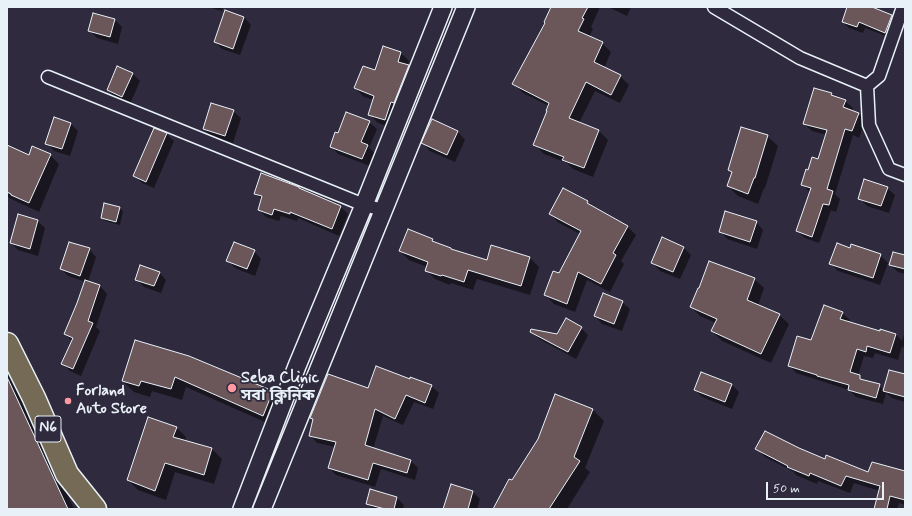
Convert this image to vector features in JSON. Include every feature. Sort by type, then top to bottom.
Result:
[{"type":"highway","name":"N6","points":[[7,344],[34,398],[68,474],[95,509]]},
{"type":"street","points":[[242,509],[296,366],[364,205],[443,7]]},
{"type":"street","points":[[262,509],[466,7]]},
{"type":"street","points":[[714,7],[800,58],[867,86]]},
{"type":"street","points":[[867,86],[879,76],[903,7]]},
{"type":"street","points":[[48,77],[364,205],[384,210]]},
{"type":"street","points":[[867,86],[869,125],[889,169],[905,175]]},
{"type":"street","points":[[310,335],[329,343]]},
{"type":"building","points":[[551,7],[588,7],[582,18],[584,19],[578,31],[603,42],[594,62],[621,75],[611,95],[586,82],[569,118],[599,130],[584,168],[562,160],[564,157],[533,145],[549,103],[512,84],[545,23],[544,22]]},
{"type":"building","points":[[847,7],[872,7],[892,15],[885,33],[859,22],[857,27],[842,22]]},
{"type":"building","points":[[225,10],[244,17],[233,49],[214,42]]},
{"type":"building","points":[[93,13],[115,19],[110,37],[88,31]]},
{"type":"building","points":[[383,46],[401,52],[398,62],[409,65],[394,103],[391,102],[385,120],[368,115],[374,96],[354,88],[363,66],[375,70]]},
{"type":"building","points":[[117,66],[133,73],[122,97],[107,90]]},
{"type":"building","points":[[814,88],[832,93],[831,95],[846,100],[843,107],[859,113],[852,131],[845,129],[827,189],[833,191],[829,205],[823,204],[812,237],[796,231],[811,188],[801,185],[812,157],[818,159],[827,130],[803,124]]},
{"type":"building","points":[[211,103],[234,110],[225,136],[203,129]]},
{"type":"building","points":[[346,112],[370,121],[361,142],[368,145],[362,159],[330,147],[335,132],[338,133]]},
{"type":"building","points":[[54,117],[71,123],[62,149],[45,144]]},
{"type":"building","points":[[432,119],[458,131],[447,155],[421,143]]},
{"type":"building","points":[[741,127],[768,135],[755,178],[748,194],[727,186],[732,172],[728,170]]},
{"type":"building","points":[[154,128],[167,133],[146,182],[133,176]]},
{"type":"building","points":[[7,145],[29,155],[32,146],[51,154],[29,203],[7,192]]},
{"type":"building","points":[[261,173],[299,187],[341,206],[332,229],[290,212],[290,214],[274,209],[272,215],[258,210],[262,196],[254,194]]},
{"type":"building","points":[[864,179],[888,187],[881,206],[858,199]]},
{"type":"building","points":[[563,188],[588,201],[587,203],[628,226],[613,253],[616,255],[601,284],[578,272],[567,304],[544,295],[553,271],[559,273],[581,231],[549,214]]},
{"type":"building","points":[[104,203],[120,207],[116,222],[101,218]]},
{"type":"building","points":[[725,211],[757,221],[750,242],[719,232]]},
{"type":"building","points":[[18,214],[38,220],[30,249],[10,243]]},
{"type":"building","points":[[408,229],[433,239],[432,241],[451,249],[487,260],[491,245],[530,257],[521,286],[468,270],[464,282],[425,271],[428,262],[399,251]]},
{"type":"building","points":[[662,237],[684,247],[673,272],[651,263]]},
{"type":"building","points":[[69,242],[90,248],[80,276],[60,269]]},
{"type":"building","points":[[234,242],[255,250],[247,269],[226,261]]},
{"type":"building","points":[[837,243],[850,248],[851,244],[881,254],[873,278],[829,264]]},
{"type":"building","points":[[893,252],[905,255],[905,269],[889,265]]},
{"type":"building","points":[[709,261],[755,278],[747,300],[780,314],[761,354],[711,331],[717,319],[690,307]]},
{"type":"building","points":[[140,265],[160,272],[154,286],[135,280]]},
{"type":"building","points":[[85,280],[100,285],[88,321],[93,323],[73,369],[61,364],[73,338],[64,334]]},
{"type":"building","points":[[603,293],[623,301],[614,324],[594,316]]},
{"type":"building","points":[[824,305],[843,312],[840,319],[880,331],[880,329],[896,334],[890,353],[867,346],[866,352],[857,349],[850,372],[860,375],[860,379],[880,384],[876,398],[848,390],[849,385],[788,366],[797,336],[811,340]]},
{"type":"building","points":[[566,318],[582,327],[568,352],[530,332],[531,329],[557,334]]},
{"type":"building","points":[[135,340],[189,356],[273,391],[263,416],[175,377],[171,389],[141,381],[139,386],[122,381]]},
{"type":"building","points":[[376,366],[410,379],[410,377],[432,385],[425,403],[406,395],[395,419],[375,409],[365,445],[411,460],[407,473],[373,463],[368,480],[328,468],[336,442],[309,436],[313,419],[310,418],[328,374],[368,388]]},
{"type":"building","points":[[889,370],[905,374],[905,397],[883,391]]},
{"type":"building","points":[[701,372],[732,384],[725,402],[694,390]]},
{"type":"building","points":[[7,377],[68,509],[7,509]]},
{"type":"building","points":[[555,394],[593,409],[574,457],[580,461],[549,509],[493,509],[509,479],[512,480],[538,439]]},
{"type":"building","points":[[148,417],[177,427],[173,437],[212,448],[204,475],[165,463],[155,491],[127,480]]},
{"type":"building","points":[[765,431],[825,459],[826,455],[868,472],[872,462],[905,471],[905,500],[890,496],[887,509],[874,509],[880,486],[846,476],[841,486],[810,473],[809,476],[787,467],[788,466],[755,449]]},
{"type":"building","points":[[451,484],[473,491],[468,509],[443,509]]},
{"type":"building","points":[[370,489],[397,497],[394,509],[385,509],[366,504]]},
{"type":"place","name":"Seba Clinic সবা ক্লিনিক","points":[[232,388]]},
{"type":"place","name":"Forland Auto Store","points":[[68,401]]}]
